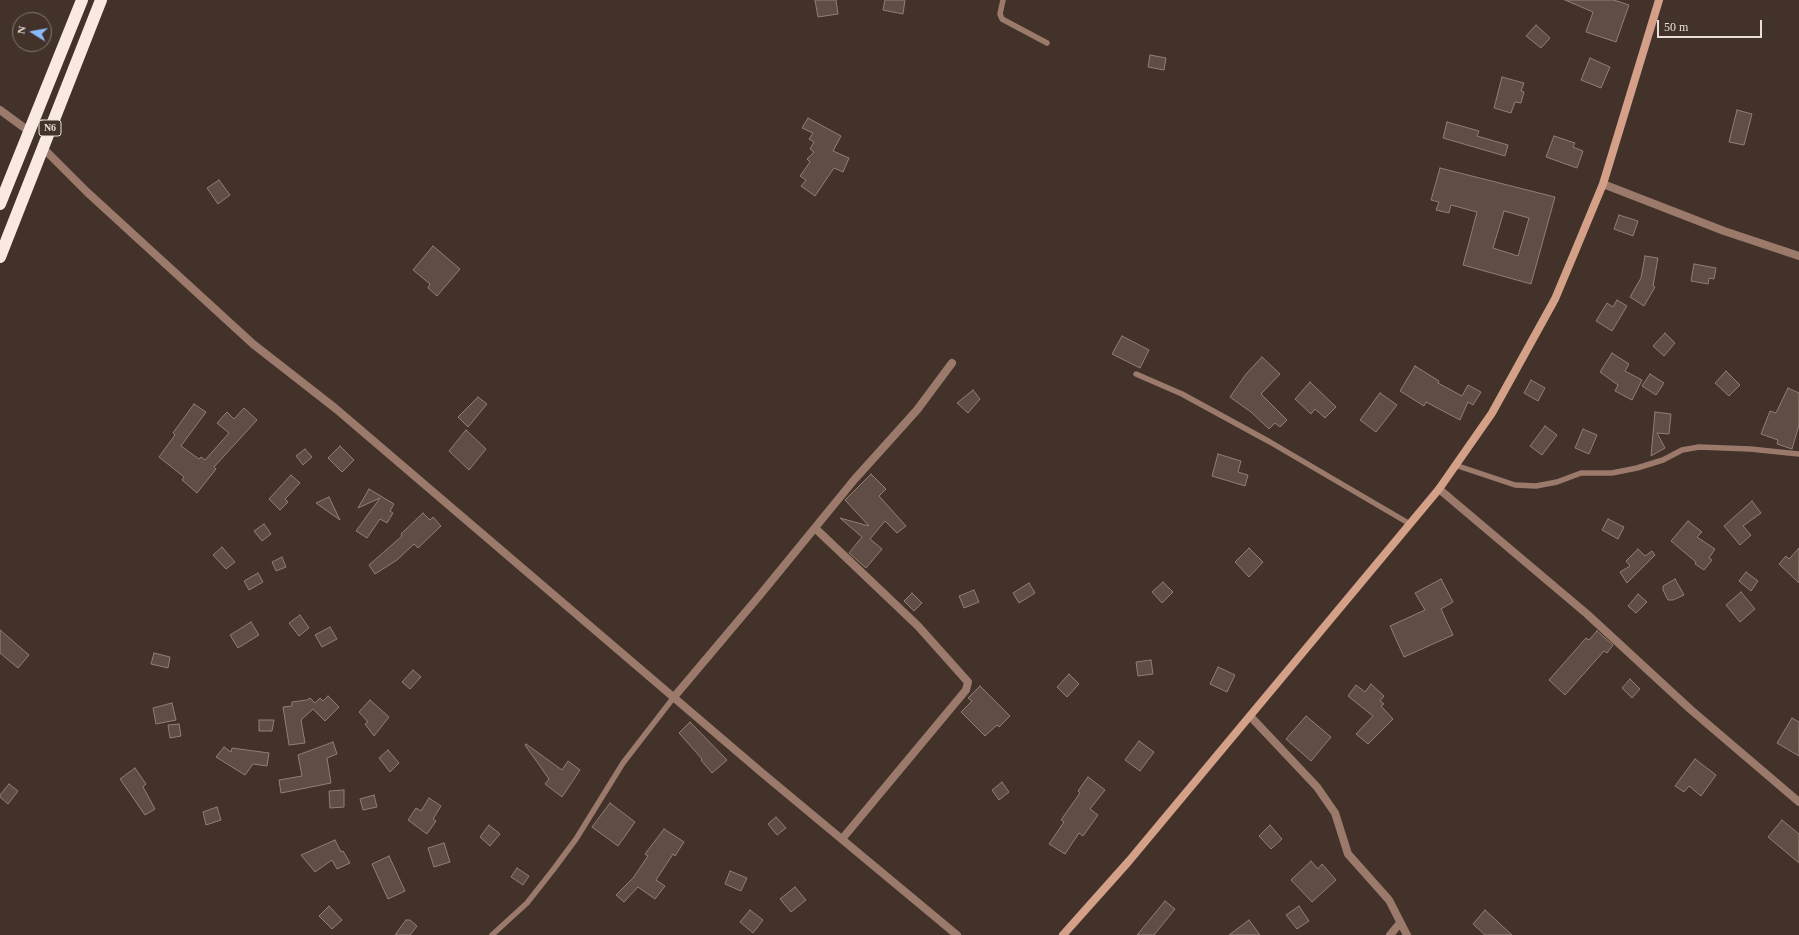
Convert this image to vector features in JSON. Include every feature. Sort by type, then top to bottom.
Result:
[{"type":"highway","name":"N6","points":[[0,204],[82,0]]},
{"type":"highway","name":"N6","points":[[0,257],[101,0]]},
{"type":"main road","points":[[1063,935],[1129,860],[1439,489],[1492,413],[1551,306],[1603,184],[1659,0]]},
{"type":"street","points":[[0,110],[30,132]]},
{"type":"street","points":[[42,147],[88,192],[253,344],[335,408],[674,697],[957,935]]},
{"type":"street","points":[[1603,184],[1731,234],[1799,256]]},
{"type":"street","points":[[674,697],[854,480],[917,410],[952,363]]},
{"type":"street","points":[[1439,489],[1587,614],[1690,708],[1799,802]]},
{"type":"street","points":[[815,528],[918,626],[968,682],[966,690],[842,839]]},
{"type":"street","points":[[1250,716],[1317,787],[1335,813],[1348,854],[1389,900],[1407,935]]},
{"type":"street","points":[[1390,935],[1400,923]]},
{"type":"lane","points":[[1003,0],[1000,14],[1002,19],[1047,43]]},
{"type":"lane","points":[[1136,374],[1182,394],[1270,442],[1410,524]]},
{"type":"lane","points":[[1455,465],[1514,485],[1536,486],[1581,473],[1612,473],[1637,468],[1663,460],[1682,450],[1699,446],[1799,454]]},
{"type":"lane","points":[[492,935],[527,903],[553,870],[576,839],[623,763],[674,697]]},
{"type":"building","points":[[815,0],[836,0],[838,14],[818,17]]},
{"type":"building","points":[[885,0],[905,0],[903,14],[883,10]]},
{"type":"building","points":[[1565,0],[1614,0],[1629,5],[1616,42],[1586,32],[1593,12]]},
{"type":"building","points":[[1536,25],[1550,38],[1541,48],[1526,36]]},
{"type":"building","points":[[1150,55],[1166,58],[1164,70],[1148,67]]},
{"type":"building","points":[[1590,58],[1610,67],[1601,88],[1581,80]]},
{"type":"building","points":[[1502,77],[1524,83],[1521,91],[1524,92],[1521,103],[1515,102],[1511,113],[1494,108]]},
{"type":"building","points":[[1737,110],[1752,114],[1744,145],[1729,142]]},
{"type":"building","points":[[808,118],[841,136],[833,151],[849,158],[843,172],[834,168],[815,196],[801,186],[806,180],[800,176],[810,162],[807,159],[814,152],[810,149],[814,142],[809,139],[813,133],[802,128]]},
{"type":"building","points":[[1447,122],[1479,131],[1477,136],[1508,145],[1505,156],[1443,138]]},
{"type":"building","points":[[1554,136],[1575,143],[1573,147],[1583,151],[1577,168],[1546,157]]},
{"type":"building","points":[[1440,168],[1555,197],[1531,284],[1463,265],[1477,212],[1451,205],[1449,213],[1436,210],[1439,202],[1431,200]],"holes":[[[1504,211],[1529,218],[1518,256],[1493,248]]]},
{"type":"building","points":[[219,180],[230,195],[218,204],[207,188]]},
{"type":"building","points":[[1619,215],[1638,221],[1633,236],[1614,229]]},
{"type":"building","points":[[433,246],[460,269],[437,296],[428,288],[430,284],[413,270]]},
{"type":"building","points":[[1645,256],[1658,258],[1653,286],[1655,287],[1644,306],[1630,297],[1641,278]]},
{"type":"building","points":[[1694,264],[1716,268],[1714,279],[1709,278],[1708,284],[1691,281]]},
{"type":"building","points":[[1617,300],[1627,306],[1612,331],[1596,321],[1607,303],[1613,307]]},
{"type":"building","points":[[1665,333],[1675,343],[1664,356],[1653,346]]},
{"type":"building","points":[[1122,336],[1149,350],[1140,368],[1112,354]]},
{"type":"building","points":[[1612,353],[1629,364],[1625,371],[1642,380],[1632,400],[1615,391],[1618,385],[1600,372]]},
{"type":"building","points":[[1262,357],[1280,374],[1261,394],[1287,420],[1280,427],[1275,423],[1269,429],[1251,412],[1230,397],[1246,374]]},
{"type":"building","points":[[1415,366],[1439,381],[1438,383],[1462,396],[1468,385],[1481,392],[1473,405],[1468,402],[1460,420],[1426,402],[1424,406],[1400,391]]},
{"type":"building","points":[[1726,371],[1740,385],[1729,396],[1715,383]]},
{"type":"building","points":[[1650,374],[1664,383],[1656,395],[1642,386]]},
{"type":"building","points":[[1531,380],[1545,388],[1538,401],[1524,393]]},
{"type":"building","points":[[1310,382],[1336,407],[1325,418],[1315,409],[1311,414],[1295,399]]},
{"type":"building","points":[[1788,388],[1799,393],[1799,425],[1792,449],[1777,444],[1778,440],[1761,434],[1770,411],[1776,413]]},
{"type":"building","points":[[973,390],[980,399],[968,413],[957,403]]},
{"type":"building","points":[[1380,393],[1397,405],[1376,432],[1360,420]]},
{"type":"building","points":[[478,397],[487,404],[468,427],[458,417]]},
{"type":"building","points":[[194,404],[206,412],[181,446],[199,459],[201,457],[205,460],[229,433],[217,423],[227,412],[234,419],[244,408],[257,420],[214,467],[216,469],[197,493],[182,480],[184,477],[159,457],[175,435],[173,433]]},
{"type":"building","points":[[1655,412],[1671,414],[1669,434],[1657,433],[1665,448],[1651,456]]},
{"type":"building","points":[[1545,426],[1557,435],[1542,455],[1530,446]]},
{"type":"building","points":[[1583,429],[1597,435],[1589,454],[1575,448]]},
{"type":"building","points":[[466,430],[486,449],[469,470],[449,451]]},
{"type":"building","points":[[340,446],[354,460],[342,472],[328,458]]},
{"type":"building","points":[[305,449],[312,457],[303,465],[296,456]]},
{"type":"building","points":[[1218,454],[1241,461],[1238,472],[1248,475],[1245,486],[1212,476]]},
{"type":"building","points":[[871,474],[886,489],[879,496],[906,526],[897,533],[885,521],[870,539],[882,549],[866,568],[849,553],[862,537],[840,518],[869,526],[845,500]]},
{"type":"building","points":[[291,475],[300,483],[285,499],[288,502],[280,510],[269,499]]},
{"type":"building","points":[[369,489],[394,504],[390,511],[393,513],[387,523],[380,519],[367,538],[356,531],[380,498],[358,508]]},
{"type":"building","points":[[329,497],[340,520],[316,503]]},
{"type":"building","points":[[1752,501],[1761,513],[1743,526],[1751,535],[1740,545],[1724,526]]},
{"type":"building","points":[[423,513],[430,520],[433,517],[441,526],[418,548],[414,544],[397,560],[375,574],[369,565],[402,536],[401,534]]},
{"type":"building","points":[[1608,519],[1624,527],[1618,539],[1602,530]]},
{"type":"building","points":[[1688,521],[1702,532],[1697,537],[1715,549],[1709,558],[1712,560],[1704,570],[1695,564],[1696,562],[1671,541]]},
{"type":"building","points":[[264,524],[271,534],[262,541],[254,531]]},
{"type":"building","points":[[222,547],[235,562],[226,569],[213,555]]},
{"type":"building","points":[[1249,548],[1263,562],[1249,577],[1235,562]]},
{"type":"building","points":[[1799,548],[1799,583],[1779,564],[1786,556],[1789,559]]},
{"type":"building","points":[[1638,549],[1645,556],[1652,551],[1655,555],[1627,583],[1620,572],[1630,566],[1626,561]]},
{"type":"building","points":[[282,557],[286,567],[276,571],[272,562]]},
{"type":"building","points":[[1746,572],[1758,581],[1751,591],[1739,581]]},
{"type":"building","points":[[258,573],[263,582],[249,590],[244,581]]},
{"type":"building","points":[[1441,579],[1453,602],[1441,609],[1453,635],[1404,657],[1390,626],[1425,610],[1415,593]]},
{"type":"building","points":[[1675,579],[1684,595],[1673,600],[1668,600],[1663,590],[1663,586]]},
{"type":"building","points":[[1163,582],[1173,592],[1162,603],[1152,592]]},
{"type":"building","points":[[1029,583],[1035,593],[1019,603],[1013,593]]},
{"type":"building","points":[[974,590],[979,602],[964,608],[959,596]]},
{"type":"building","points":[[1741,592],[1755,609],[1740,622],[1726,605]]},
{"type":"building","points":[[912,593],[922,603],[914,611],[904,601]]},
{"type":"building","points":[[1638,594],[1647,602],[1636,613],[1628,606]]},
{"type":"building","points":[[300,615],[309,628],[299,636],[289,623]]},
{"type":"building","points":[[251,622],[259,635],[238,648],[230,635]]},
{"type":"building","points":[[330,627],[337,639],[322,647],[315,635]]},
{"type":"building","points":[[0,630],[29,655],[18,668],[0,653]]},
{"type":"building","points":[[1597,631],[1613,645],[1607,653],[1604,651],[1565,695],[1549,680],[1586,638],[1589,640]]},
{"type":"building","points":[[154,653],[170,657],[168,668],[151,664]]},
{"type":"building","points":[[1151,660],[1153,674],[1138,676],[1136,662]]},
{"type":"building","points":[[1218,667],[1235,675],[1227,692],[1210,684]]},
{"type":"building","points":[[413,670],[421,677],[410,689],[402,682]]},
{"type":"building","points":[[1069,674],[1079,684],[1067,697],[1057,687]]},
{"type":"building","points":[[1630,679],[1640,689],[1632,698],[1622,688]]},
{"type":"building","points":[[1371,684],[1384,696],[1380,701],[1384,704],[1381,706],[1393,719],[1368,744],[1356,734],[1373,716],[1348,696],[1356,685],[1365,692]]},
{"type":"building","points":[[980,686],[1010,716],[999,727],[997,725],[985,736],[961,712],[972,701],[968,698]]},
{"type":"building","points":[[328,696],[339,707],[325,721],[313,709],[301,720],[305,743],[289,745],[283,707],[292,706],[292,702],[307,700],[310,698],[315,703],[320,698],[323,701]]},
{"type":"building","points":[[370,700],[389,717],[374,736],[365,724],[368,722],[359,712]]},
{"type":"building","points":[[172,703],[176,720],[156,724],[153,708]]},
{"type":"building","points":[[1306,716],[1331,737],[1311,761],[1286,739]]},
{"type":"building","points":[[1792,718],[1799,722],[1799,756],[1777,743]]},
{"type":"building","points":[[259,720],[274,720],[272,731],[259,731]]},
{"type":"building","points":[[690,722],[727,760],[712,773],[679,733]]},
{"type":"building","points":[[179,724],[181,736],[170,738],[168,725]]},
{"type":"building","points":[[1139,741],[1154,752],[1140,771],[1125,760]]},
{"type":"building","points":[[333,742],[337,754],[327,758],[331,783],[281,793],[279,780],[302,776],[298,755]]},
{"type":"building","points":[[526,744],[562,770],[568,761],[580,770],[562,797],[545,784],[549,779],[525,745]]},
{"type":"building","points":[[224,747],[231,752],[232,748],[269,753],[267,766],[253,764],[245,775],[216,757]]},
{"type":"building","points":[[388,750],[399,763],[390,772],[379,758]]},
{"type":"building","points":[[1695,759],[1716,775],[1701,796],[1689,786],[1684,792],[1675,786]]},
{"type":"building","points":[[135,768],[146,784],[143,787],[155,809],[145,815],[120,779]]},
{"type":"building","points":[[1088,777],[1105,790],[1090,809],[1098,815],[1083,836],[1079,833],[1065,854],[1049,844],[1064,822],[1061,820],[1080,793],[1078,791]]},
{"type":"building","points":[[1002,782],[1009,792],[999,800],[992,790]]},
{"type":"building","points":[[9,784],[18,791],[8,804],[0,797],[0,795]]},
{"type":"building","points":[[344,790],[344,807],[330,808],[329,791]]},
{"type":"building","points":[[374,795],[377,807],[363,810],[360,799]]},
{"type":"building","points":[[429,798],[441,806],[433,819],[436,821],[427,834],[408,820],[416,808],[421,811]]},
{"type":"building","points":[[610,803],[635,822],[618,846],[592,827]]},
{"type":"building","points":[[217,807],[221,820],[206,825],[203,812]]},
{"type":"building","points":[[776,817],[786,828],[777,835],[768,824]]},
{"type":"building","points":[[1782,820],[1799,834],[1799,863],[1768,837]]},
{"type":"building","points":[[489,825],[500,834],[490,846],[480,837]]},
{"type":"building","points":[[1270,825],[1282,839],[1271,849],[1259,836]]},
{"type":"building","points":[[664,829],[684,842],[675,856],[673,854],[656,880],[665,886],[655,899],[638,887],[624,902],[616,895],[633,878],[648,856],[645,854]]},
{"type":"building","points":[[335,840],[341,852],[343,851],[350,863],[337,869],[332,860],[315,872],[301,855]]},
{"type":"building","points":[[444,843],[450,862],[434,867],[428,848]]},
{"type":"building","points":[[389,856],[405,891],[388,899],[372,864]]},
{"type":"building","points":[[1311,861],[1318,869],[1322,864],[1336,880],[1312,902],[1291,880]]},
{"type":"building","points":[[517,868],[529,876],[523,885],[511,877]]},
{"type":"building","points":[[730,871],[747,878],[741,891],[725,884]]},
{"type":"building","points":[[795,887],[806,900],[791,912],[780,899]]},
{"type":"building","points":[[1165,901],[1175,909],[1154,935],[1137,935]]},
{"type":"building","points":[[329,906],[342,920],[332,929],[319,916]]},
{"type":"building","points":[[1299,906],[1309,921],[1297,929],[1286,915]]},
{"type":"building","points":[[750,910],[763,920],[753,933],[740,922]]},
{"type":"building","points":[[1485,910],[1512,935],[1485,935],[1473,924]]},
{"type":"building","points":[[406,920],[410,920],[417,926],[410,935],[395,935]]},
{"type":"building","points":[[1249,920],[1260,935],[1229,935]]}]
